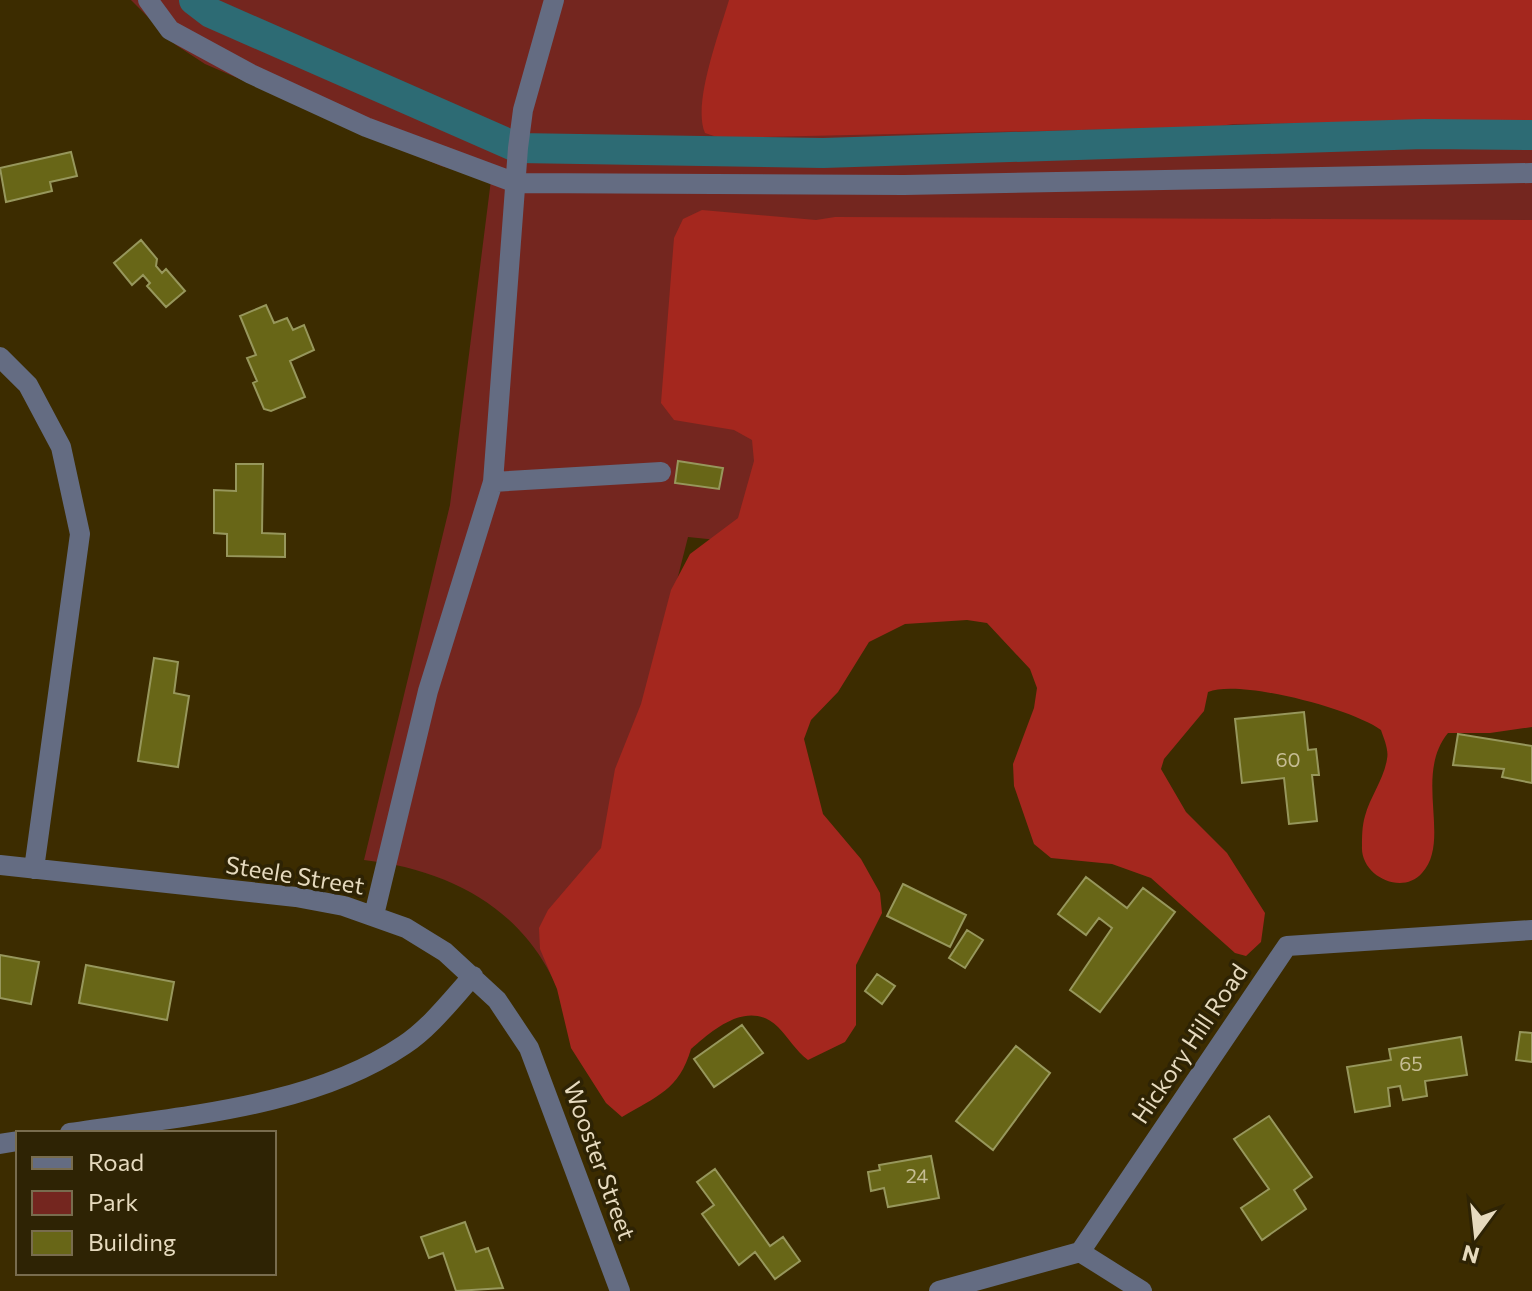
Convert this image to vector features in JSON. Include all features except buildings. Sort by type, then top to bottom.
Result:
[{"type":"street","points":[[148,0],[170,30],[251,74],[366,127],[516,183],[904,185],[1532,173]]},
{"type":"street","points":[[374,915],[428,691],[493,482],[523,110],[554,0]]},
{"type":"street","points":[[0,357],[28,385],[61,447],[80,534],[34,869]]},
{"type":"street","points":[[493,482],[661,472]]},
{"type":"street","name":"Steele Street","points":[[0,865],[296,897],[374,915],[445,952],[473,976],[497,1000],[529,1048]]},
{"type":"street","name":"Hickory Hill Road","points":[[1080,1252],[1287,946],[1532,930]]},
{"type":"street","points":[[82,1131],[288,1096],[350,1077],[407,1044],[473,976]]},
{"type":"street","name":"Wooster Street","points":[[529,1048],[620,1291]]},
{"type":"street","points":[[939,1291],[1080,1252],[1142,1291]]},
{"type":"green space","points":[[131,0],[1532,0],[1532,624],[688,537],[567,1014],[554,980],[536,951],[515,926],[490,905],[463,888],[432,875],[364,860],[450,505],[491,180],[441,166],[205,64],[176,45]]},
{"type":"shaded area","points":[[729,0],[1532,0],[1532,121],[1233,124],[1213,127],[720,138],[705,133],[702,104],[709,67]]},
{"type":"shaded area","points":[[702,210],[816,220],[835,217],[1532,220],[1532,727],[1490,733],[1448,733],[1438,750],[1433,768],[1434,843],[1422,873],[1414,880],[1394,882],[1375,874],[1363,857],[1364,820],[1387,759],[1381,730],[1346,713],[1296,698],[1245,690],[1208,692],[1204,711],[1164,759],[1161,769],[1186,812],[1227,853],[1265,913],[1261,942],[1246,956],[1235,953],[1151,878],[1112,864],[1051,858],[1034,844],[1014,786],[1013,764],[1034,708],[1037,688],[1030,669],[987,623],[967,620],[905,624],[869,642],[838,692],[811,720],[804,739],[823,814],[861,859],[880,893],[882,913],[856,965],[856,1025],[845,1042],[808,1060],[767,1019],[744,1016],[721,1025],[691,1049],[680,1074],[656,1097],[622,1117],[606,1103],[571,1048],[557,989],[540,949],[539,928],[548,910],[601,848],[615,769],[641,704],[671,590],[690,554],[738,518],[754,461],[752,440],[734,430],[674,420],[661,403],[674,238],[683,219]]},
{"type":"waterway","points":[[194,0],[211,13],[518,148],[823,153],[1424,134],[1532,135]]}]
